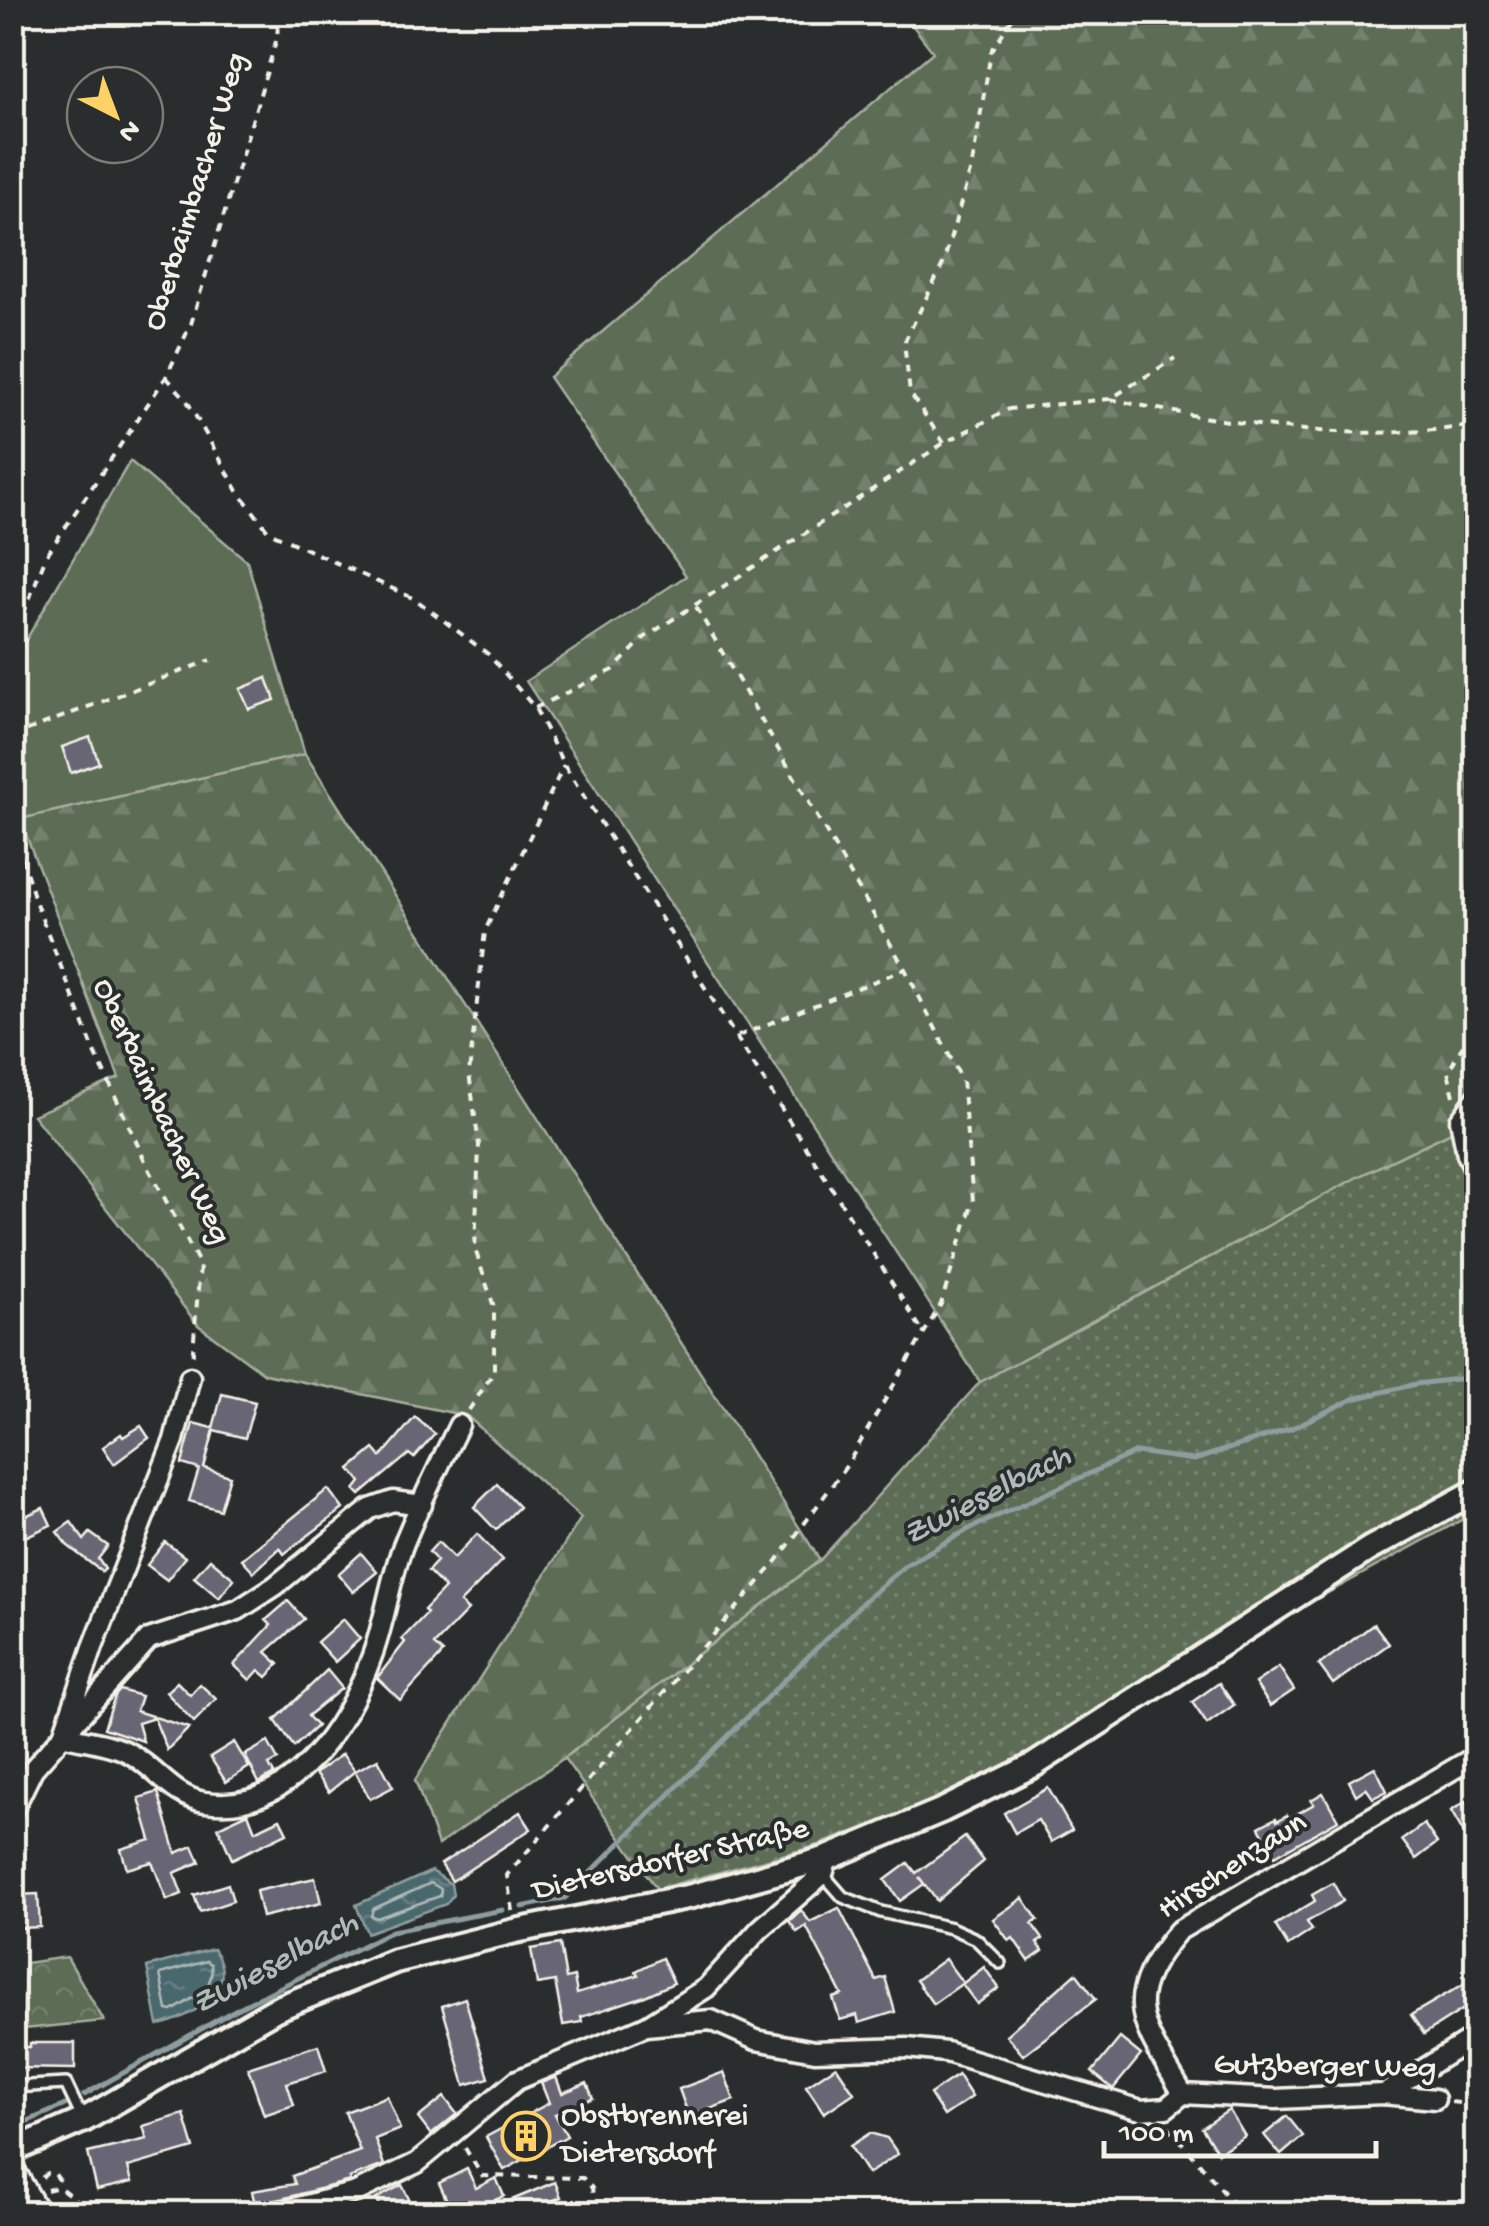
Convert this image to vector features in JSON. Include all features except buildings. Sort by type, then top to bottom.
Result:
[{"type":"street","points":[[1476,1100],[1460,1120],[1467,1154],[1476,1173]]},
{"type":"street","points":[[63,1735],[174,1440],[190,1377]]},
{"type":"street","points":[[63,1735],[129,1753],[175,1791],[202,1802],[239,1804],[276,1790],[316,1758],[344,1713],[372,1655],[403,1546],[459,1425]]},
{"type":"street","name":"Dietersdorfer Straße","points":[[12,2151],[84,2120],[276,2010],[396,1961],[515,1931],[826,1866],[1034,1765],[1369,1549],[1476,1491]]},
{"type":"street","points":[[12,1812],[34,1769],[149,1639],[238,1610],[370,1509],[394,1501],[422,1504]]},
{"type":"street","name":"Hirschenzaun","points":[[1183,2094],[1144,2026],[1140,2003],[1145,1978],[1178,1931],[1476,1756]]},
{"type":"street","points":[[272,2214],[356,2192],[417,2163],[516,2080],[646,2026],[706,1988],[826,1866]]},
{"type":"street","points":[[706,1988],[711,2020]]},
{"type":"street","points":[[646,2026],[711,2020],[756,2040],[815,2052],[907,2048],[946,2052],[1087,2096],[1155,2112]]},
{"type":"street","points":[[1383,2094],[1476,2036]]},
{"type":"street","name":"Gutzberger Weg","points":[[1155,2112],[1183,2094],[1276,2100],[1383,2094],[1434,2100]]},
{"type":"street","points":[[12,2165],[36,2191],[40,2214]]},
{"type":"lane","points":[[826,1866],[843,1897],[881,1912],[951,1928],[976,1939],[1000,1963]]},
{"type":"lane","points":[[12,2087],[66,2084],[84,2120]]},
{"type":"path","name":"Oberbaimbacher Weg","points":[[12,644],[46,556],[166,377],[191,324],[276,38],[279,12]]},
{"type":"path","points":[[944,443],[910,392],[904,343],[944,264],[972,166],[990,52],[1016,12]]},
{"type":"path","points":[[1110,399],[1175,358]]},
{"type":"path","points":[[166,377],[186,399],[238,492],[269,532],[415,599],[488,654],[535,708],[564,764],[922,1332]]},
{"type":"path","points":[[535,708],[614,670],[644,638],[695,604],[944,443],[1009,409],[1110,399],[1206,420],[1333,434],[1418,432],[1476,425]]},
{"type":"path","points":[[515,1931],[507,1876],[777,1561],[846,1465],[941,1304],[973,1200],[962,1080],[905,969],[695,604]]},
{"type":"path","points":[[12,736],[210,660]]},
{"type":"path","points":[[459,1425],[494,1372],[494,1307],[474,1249],[478,1145],[468,1073],[485,931],[564,764]]},
{"type":"path","name":"Oberbaimbacher Weg","points":[[12,828],[37,906],[94,1050],[146,1163],[200,1264],[190,1377]]},
{"type":"path","points":[[738,1036],[905,969]]},
{"type":"path","points":[[1460,1120],[1448,1072],[1476,1022]]},
{"type":"path","name":"Gutzberger Weg","points":[[1434,2100],[1476,2105]]},
{"type":"path","points":[[1155,2112],[1242,2214]]},
{"type":"path","points":[[454,2132],[482,2176],[584,2178],[592,2188],[595,2214]]},
{"type":"path","points":[[47,2173],[58,2176],[55,2191],[36,2191],[47,2173]]},
{"type":"path","points":[[59,2186],[95,2214]]},
{"type":"green space","points":[[903,13],[1476,13],[1476,1120],[1359,1176],[980,1382],[526,681],[686,576],[549,377],[933,52]]},
{"type":"green space","points":[[130,461],[247,561],[305,754],[20,819],[19,652]]},
{"type":"green space","points":[[305,754],[820,1560],[564,1758],[438,1845],[415,1780],[581,1518],[467,1416],[265,1374],[198,1325],[33,1115],[119,1078],[20,819]]},
{"type":"green space","points":[[1476,1120],[1476,1512],[1304,1606],[1063,1751],[819,1845],[657,1889],[564,1758],[820,1560],[980,1382],[1359,1176]]},
{"type":"green space","points":[[67,1957],[104,2021],[23,2029],[25,1963]]},
{"type":"water","points":[[432,1871],[451,1884],[453,1895],[446,1904],[367,1933],[356,1905]]},
{"type":"water","points":[[213,1949],[222,1976],[218,1988],[198,2008],[158,2025],[147,1967]]},
{"type":"waterway","name":"Zwieselbach","points":[[522,1907],[565,1898],[864,1601],[906,1565],[969,1529],[1136,1452],[1194,1460],[1292,1428],[1353,1399],[1416,1384],[1474,1377]]},
{"type":"waterway","name":"Zwieselbach","points":[[84,2095],[235,2010],[392,1931],[503,1910]]},
{"type":"waterway","name":"Zwieselbach","points":[[12,2128],[65,2105]]},
{"type":"place","name":"Obstbrennerei Dietersdorf","points":[[526,2136]]}]
